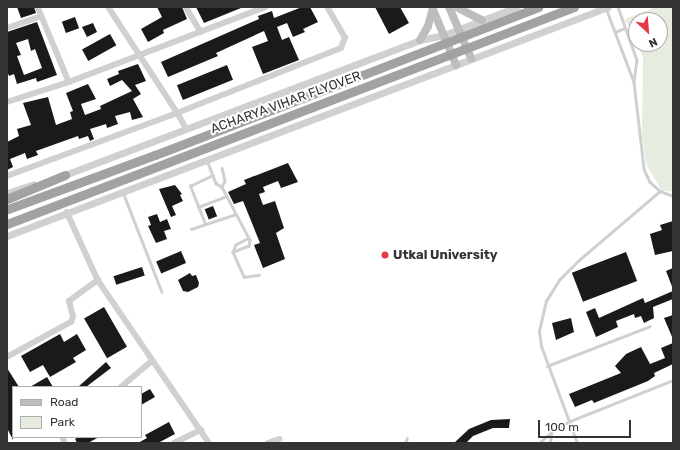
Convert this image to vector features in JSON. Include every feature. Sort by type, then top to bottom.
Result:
[{"type":"highway","name":"ACHARYA VIHAR FLYOVER","points":[[8,209],[122,168],[538,7]]},
{"type":"highway","name":"ACHARYA VIHAR FLYOVER","points":[[7,224],[574,7]]},
{"type":"highway","points":[[7,199],[65,175]]},
{"type":"main road","points":[[433,7],[456,64]]},
{"type":"main road","points":[[420,40],[428,26],[433,7]]},
{"type":"main road","points":[[450,7],[471,58]]},
{"type":"main road","points":[[460,8],[482,20]]},
{"type":"street","points":[[38,7],[69,82]]},
{"type":"street","points":[[108,7],[186,129]]},
{"type":"street","points":[[186,7],[201,32]]},
{"type":"street","points":[[7,102],[69,82],[140,56],[265,7]]},
{"type":"street","points":[[7,176],[177,113],[341,48],[345,38],[327,7]]},
{"type":"street","points":[[7,193],[65,175],[420,40],[444,35],[517,7]]},
{"type":"street","points":[[7,236],[471,58],[607,8]]},
{"type":"street","points":[[7,28],[41,16]]},
{"type":"street","points":[[67,212],[98,280],[209,443]]},
{"type":"street","points":[[7,357],[71,322],[73,317],[69,301],[98,280]]},
{"type":"street","points":[[123,386],[152,361]]},
{"type":"street","points":[[174,443],[201,430]]},
{"type":"street","points":[[268,443],[279,439]]},
{"type":"lane","points":[[618,7],[637,60],[634,82],[644,170],[650,182],[660,191],[673,196]]},
{"type":"lane","points":[[607,8],[634,82]]},
{"type":"lane","points":[[615,32],[625,28]]},
{"type":"lane","points":[[207,160],[216,183],[222,187],[249,238],[250,246],[233,252]]},
{"type":"lane","points":[[222,168],[225,181],[222,187]]},
{"type":"lane","points":[[205,224],[190,186],[213,176]]},
{"type":"lane","points":[[577,443],[547,366],[539,332],[546,301],[552,289],[603,238],[660,191]]},
{"type":"lane","points":[[122,192],[162,292]]},
{"type":"lane","points":[[198,207],[226,196]]},
{"type":"lane","points":[[191,229],[236,214]]},
{"type":"lane","points":[[249,238],[236,245],[233,252],[244,277],[259,275]]},
{"type":"lane","points":[[547,366],[650,326]]},
{"type":"lane","points":[[540,443],[550,432],[568,422],[673,380]]},
{"type":"lane","points":[[550,432],[550,443]]},
{"type":"lane","points":[[405,443],[407,438]]},
{"type":"green space","points":[[656,7],[673,7],[673,192],[661,190],[646,164],[642,134],[643,57],[641,52],[668,52],[668,12],[643,12]]},
{"type":"green space","points":[[628,18],[628,25],[625,19]]},
{"type":"building","points":[[17,7],[34,7],[36,13],[21,18]]},
{"type":"building","points":[[157,7],[182,7],[187,19],[163,30],[164,33],[148,42],[141,29],[162,17]]},
{"type":"building","points":[[196,7],[241,7],[241,8],[204,23]]},
{"type":"building","points":[[302,7],[310,7],[318,22],[303,29],[305,32],[293,37],[287,23],[277,27],[282,40],[289,37],[299,60],[263,74],[252,47],[268,41],[264,31],[216,53],[218,56],[168,77],[161,62],[259,19],[258,16],[272,11],[274,18]]},
{"type":"building","points":[[375,7],[400,7],[409,23],[389,34]]},
{"type":"building","points":[[75,17],[79,28],[66,33],[62,22]]},
{"type":"building","points":[[37,22],[57,75],[37,82],[36,78],[17,84],[14,74],[9,76],[7,71],[7,32]],"holes":[[[28,39],[31,51],[35,49],[42,68],[24,75],[17,56],[21,55],[16,43]]]},
{"type":"building","points":[[93,23],[97,32],[87,37],[82,27]]},
{"type":"building","points":[[110,34],[116,45],[88,61],[82,50]]},
{"type":"building","points":[[138,64],[146,81],[135,85],[141,94],[133,99],[143,117],[132,120],[130,112],[115,116],[118,124],[107,128],[106,124],[90,129],[94,139],[90,141],[88,136],[79,139],[78,136],[36,151],[38,155],[27,159],[25,153],[10,159],[13,167],[7,170],[7,142],[19,136],[17,129],[31,125],[23,103],[48,97],[56,125],[72,119],[70,112],[73,111],[66,93],[88,84],[96,99],[81,104],[85,115],[101,109],[100,106],[132,91],[122,80],[110,86],[107,79],[119,74],[118,71]]},
{"type":"building","points":[[227,65],[233,80],[183,100],[177,85]]},
{"type":"building","points":[[288,163],[298,182],[281,188],[278,181],[263,187],[265,192],[259,194],[263,205],[275,201],[284,228],[276,233],[285,259],[263,268],[254,245],[260,243],[243,201],[234,204],[228,192],[246,184],[244,180]]},
{"type":"building","points":[[175,185],[182,194],[180,195],[183,201],[172,206],[176,215],[171,217],[159,189]]},
{"type":"building","points":[[213,206],[217,216],[209,220],[205,209]]},
{"type":"building","points":[[157,214],[160,222],[167,219],[171,229],[164,231],[167,239],[156,243],[148,226],[151,225],[148,217]]},
{"type":"building","points":[[673,221],[673,251],[655,255],[650,234],[662,230],[660,225]]},
{"type":"building","points":[[181,251],[186,263],[161,274],[156,262]]},
{"type":"building","points":[[626,252],[637,281],[583,302],[572,273]]},
{"type":"building","points":[[142,267],[145,276],[116,285],[113,276]]},
{"type":"building","points":[[673,268],[673,289],[666,271]]},
{"type":"building","points":[[190,273],[192,276],[196,275],[199,283],[198,287],[188,292],[183,291],[178,280]]},
{"type":"building","points":[[673,291],[673,299],[653,307],[654,318],[644,323],[641,316],[635,318],[634,314],[616,321],[618,327],[596,337],[586,312],[595,308],[599,318],[643,298],[645,303]]},
{"type":"building","points":[[104,307],[127,347],[107,358],[84,318]]},
{"type":"building","points":[[673,315],[673,339],[664,318]]},
{"type":"building","points":[[571,318],[574,332],[556,340],[552,323]]},
{"type":"building","points":[[60,334],[64,342],[77,334],[86,350],[73,358],[76,362],[50,377],[43,365],[30,372],[21,356]]},
{"type":"building","points":[[673,343],[673,364],[654,373],[655,376],[648,381],[594,403],[592,400],[575,407],[569,394],[621,373],[615,366],[626,354],[641,347],[650,364],[665,358],[661,348]]},
{"type":"building","points":[[106,362],[111,368],[87,386],[79,386]]},
{"type":"building","points":[[7,368],[18,386],[12,386],[12,438],[7,428]]},
{"type":"building","points":[[47,377],[52,386],[32,386]]},
{"type":"building","points":[[150,389],[155,397],[142,404],[142,393]]},
{"type":"building","points":[[510,419],[509,428],[493,428],[473,436],[466,443],[454,443],[469,429],[491,420]]},
{"type":"building","points":[[169,422],[175,434],[158,443],[138,443],[147,438],[145,435]]},
{"type":"building","points":[[97,438],[88,443],[77,443],[75,439]]},
{"type":"place","name":"Utkal University","points":[[385,255]]}]
